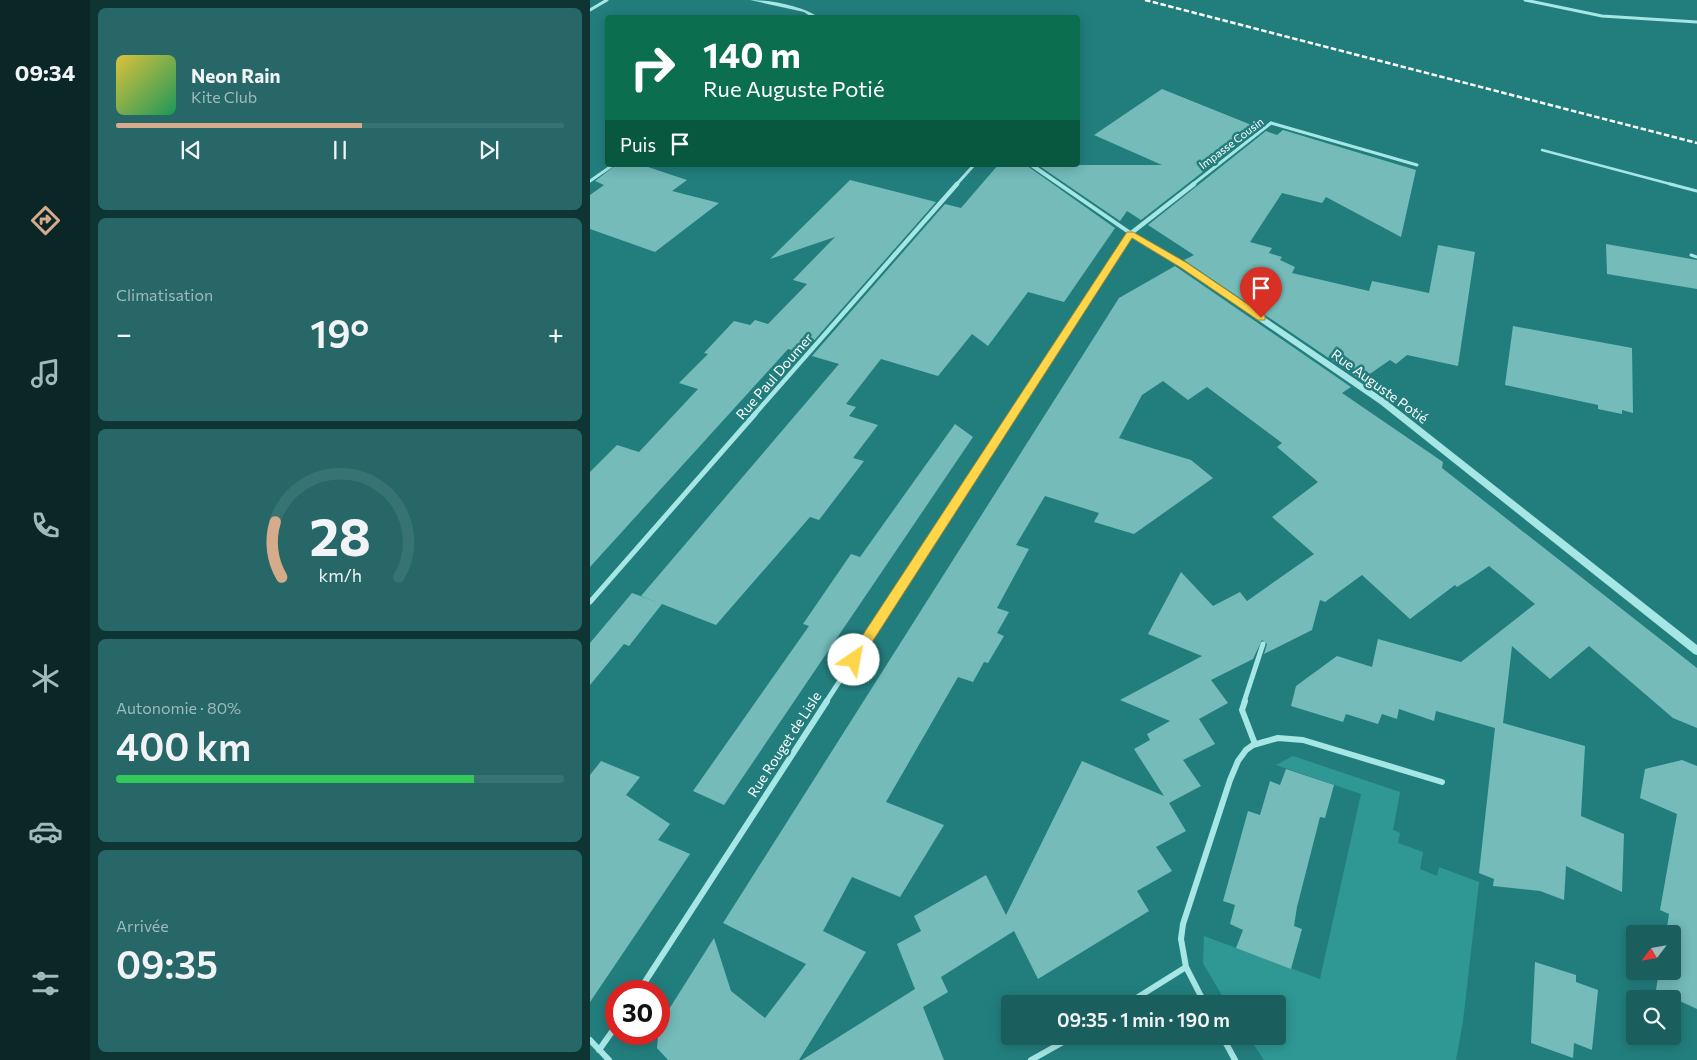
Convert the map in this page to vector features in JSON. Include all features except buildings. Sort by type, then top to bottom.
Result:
[{"type":"street","points":[[590,10],[607,0]]},
{"type":"street","points":[[753,0],[806,11],[813,15]]},
{"type":"street","points":[[1525,0],[1602,16],[1697,22]]},
{"type":"street","name":"Impasse Cousin","points":[[1130,234],[1271,123],[1417,165]]},
{"type":"street","points":[[590,181],[610,167]]},
{"type":"street","name":"Rue Paul Doumer","points":[[590,602],[972,167]]},
{"type":"street","name":"Rue Auguste Potié","points":[[1034,167],[1130,234],[1184,265],[1382,402],[1697,651]]},
{"type":"street","name":"Rue Rouget de Lisle","points":[[646,980],[1130,234]]},
{"type":"street","points":[[1256,744],[1242,710],[1263,644]]},
{"type":"street","points":[[1200,995],[1186,967],[1181,939],[1183,924],[1233,769],[1244,752],[1256,744],[1272,738],[1290,738],[1312,742],[1442,782]]},
{"type":"street","points":[[1141,995],[1186,967]]},
{"type":"street","points":[[590,1040],[609,1060]]},
{"type":"street","points":[[600,1050],[605,1042]]},
{"type":"street","points":[[1031,1060],[1058,1045]]},
{"type":"street","points":[[1227,1045],[1235,1060]]},
{"type":"lane","points":[[1542,150],[1697,191]]},
{"type":"lane","points":[[1691,255],[1697,257]]},
{"type":"green space","points":[[1293,756],[1400,792],[1393,830],[1400,833],[1398,843],[1423,852],[1420,869],[1437,876],[1439,867],[1479,882],[1463,1021],[1456,1060],[1264,1060],[1254,1045],[1286,1045],[1286,995],[1222,995],[1203,963],[1204,936],[1320,979],[1361,794],[1276,765]]},
{"type":"railway","points":[[1145,0],[1697,143]]},
{"type":"route","points":[[854,660],[1130,234],[1161,254],[1184,265],[1261,318]]}]
